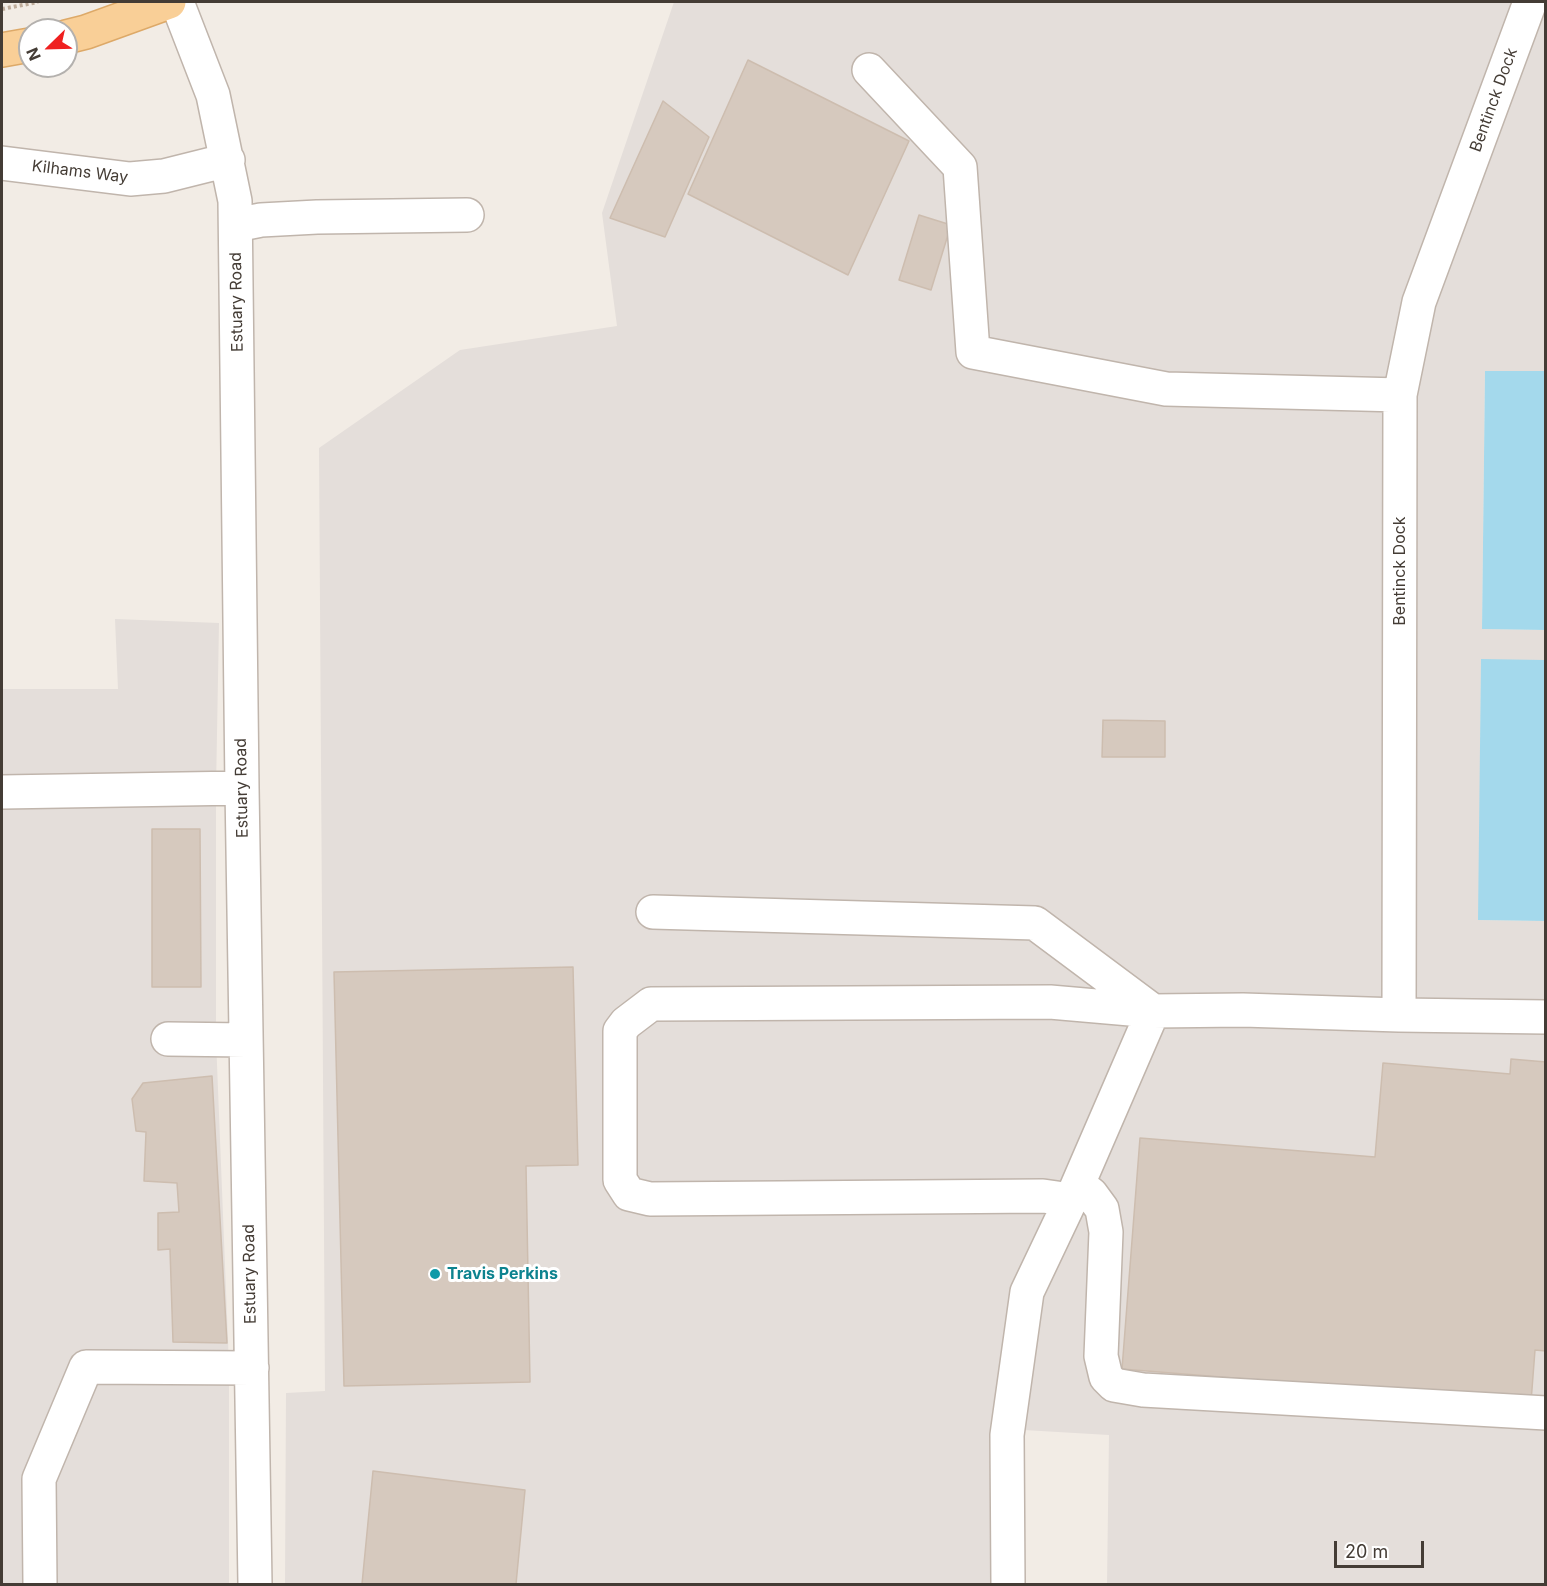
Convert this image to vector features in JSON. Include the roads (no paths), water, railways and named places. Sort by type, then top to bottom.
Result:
[{"type":"main road","points":[[78,34],[169,2]]},
{"type":"main road","points":[[2,50],[18,47]]},
{"type":"street","name":"Estuary Road","points":[[177,2],[213,95],[235,201],[255,1584]]},
{"type":"street","name":"Bentinck Dock","points":[[1399,1015],[1400,395],[1419,302],[1530,2]]},
{"type":"street","points":[[869,70],[960,167],[973,352],[1166,389],[1400,395]]},
{"type":"street","name":"Kilhams Way","points":[[2,163],[130,179],[164,176],[228,160]]},
{"type":"street","points":[[236,225],[261,220],[317,217],[467,215]]},
{"type":"street","points":[[2,792],[242,788]]},
{"type":"street","points":[[653,912],[1035,923],[1153,1011]]},
{"type":"street","points":[[1545,1017],[1242,1010],[1153,1011],[1050,1002],[651,1004],[626,1023],[620,1031],[620,1180],[629,1194],[650,1199],[1043,1196],[1075,1192],[1092,1194],[1102,1209],[1106,1232],[1101,1356],[1106,1377],[1114,1385],[1143,1390],[1545,1413]]},
{"type":"street","points":[[1008,1584],[1007,1435],[1027,1292],[1075,1192],[1153,1011]]},
{"type":"street","points":[[168,1039],[246,1040]]},
{"type":"street","points":[[40,1584],[39,1479],[86,1366],[252,1368]]},
{"type":"water","points":[[1485,371],[1545,371],[1545,630],[1482,629]]},
{"type":"water","points":[[1481,659],[1545,660],[1545,921],[1478,920]]},
{"type":"place","name":"Travis Perkins","points":[[435,1274]]}]
